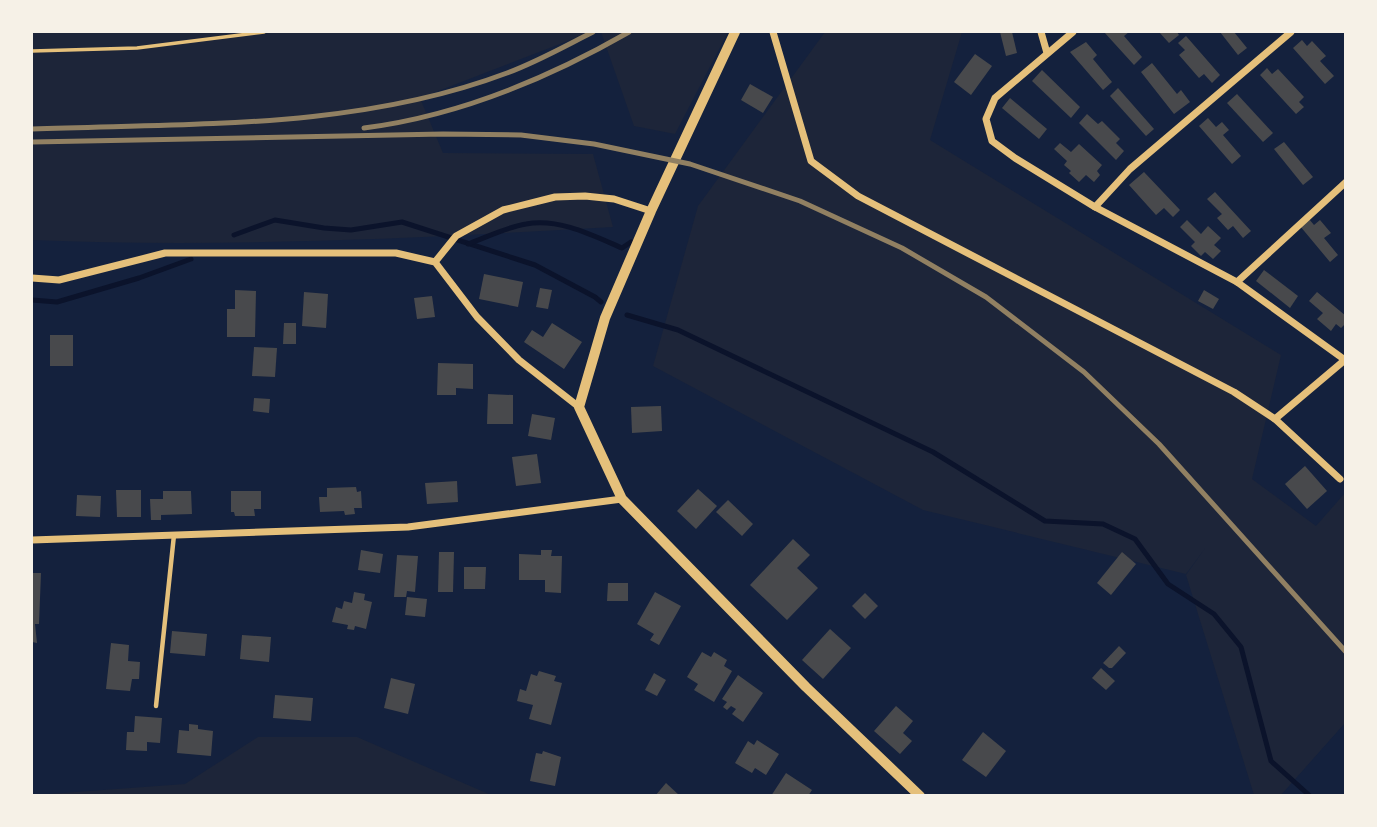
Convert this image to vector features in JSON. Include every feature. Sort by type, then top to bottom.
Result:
[{"type":"street","points":[[579,407],[605,318],[651,211],[735,32]]},
{"type":"street","points":[[773,32],[811,161],[858,196],[1234,392],[1275,419],[1340,479]]},
{"type":"street","points":[[1041,32],[1047,53]]},
{"type":"street","points":[[1073,32],[995,98],[986,119],[992,141],[1015,158],[1096,206],[1237,282],[1345,359],[1275,419]]},
{"type":"street","points":[[1096,206],[1130,169],[1291,32]]},
{"type":"street","points":[[1237,282],[1346,182]]},
{"type":"street","points":[[435,262],[456,236],[503,210],[555,197],[585,196],[614,200],[651,211]]},
{"type":"street","points":[[32,278],[59,280],[165,253],[396,253],[435,262],[477,317],[519,360],[579,407],[622,499],[806,687],[920,796]]},
{"type":"street","points":[[32,540],[408,527],[622,499]]},
{"type":"lane","points":[[156,706],[174,535]]},
{"type":"path","points":[[32,51],[138,48],[264,32]]},
{"type":"shaded area","points":[[32,32],[591,32],[420,98],[443,153],[593,154],[613,227],[250,242],[32,240]]},
{"type":"shaded area","points":[[601,32],[728,32],[675,134],[634,126]]},
{"type":"shaded area","points":[[825,32],[962,32],[930,140],[1281,355],[1252,479],[1316,526],[1345,493],[1345,723],[1281,795],[1254,795],[1186,575],[1206,547],[1186,574],[923,510],[653,366],[698,206]]},
{"type":"shaded area","points":[[258,737],[357,737],[491,795],[35,795],[185,784]]},
{"type":"building","points":[[1000,32],[1012,32],[1017,53],[1006,56]]},
{"type":"building","points":[[1104,32],[1129,32],[1124,36],[1142,57],[1134,65]]},
{"type":"building","points":[[1159,32],[1177,32],[1179,35],[1169,43]]},
{"type":"building","points":[[1220,32],[1234,32],[1247,48],[1238,55]]},
{"type":"building","points":[[1186,36],[1220,75],[1212,83],[1204,74],[1199,78],[1179,55],[1185,50],[1178,43]]},
{"type":"building","points":[[1302,40],[1307,46],[1312,41],[1326,56],[1320,61],[1334,76],[1325,84],[1293,48]]},
{"type":"building","points":[[1086,42],[1097,55],[1093,59],[1112,82],[1103,90],[1070,52]]},
{"type":"building","points":[[975,54],[992,66],[971,95],[954,82]]},
{"type":"building","points":[[1152,63],[1177,94],[1181,90],[1190,102],[1174,114],[1141,72]]},
{"type":"building","points":[[1267,68],[1272,74],[1278,69],[1304,97],[1299,102],[1304,107],[1296,114],[1260,75]]},
{"type":"building","points":[[1042,70],[1080,107],[1071,118],[1032,81]]},
{"type":"building","points":[[750,84],[773,97],[763,113],[741,100]]},
{"type":"building","points":[[1118,88],[1154,129],[1146,136],[1110,96]]},
{"type":"building","points":[[1237,94],[1273,133],[1263,142],[1227,103]]},
{"type":"building","points":[[1010,98],[1047,129],[1039,139],[1002,108]]},
{"type":"building","points":[[1087,114],[1098,124],[1102,121],[1120,139],[1116,143],[1124,151],[1116,160],[1079,123]]},
{"type":"building","points":[[1208,118],[1216,127],[1222,122],[1229,130],[1223,135],[1241,156],[1232,164],[1199,126]]},
{"type":"building","points":[[1284,142],[1313,177],[1303,185],[1274,149]]},
{"type":"building","points":[[1060,143],[1071,152],[1079,144],[1102,165],[1097,171],[1100,175],[1094,182],[1086,175],[1079,182],[1069,173],[1071,171],[1064,165],[1067,161],[1054,149]]},
{"type":"building","points":[[1144,172],[1180,210],[1173,217],[1164,208],[1156,215],[1129,185]]},
{"type":"building","points":[[1215,192],[1251,231],[1243,238],[1233,226],[1228,230],[1217,218],[1222,214],[1207,199]]},
{"type":"building","points":[[1309,219],[1314,225],[1320,220],[1331,233],[1324,238],[1338,255],[1330,262],[1300,226]]},
{"type":"building","points":[[1187,220],[1201,234],[1208,226],[1221,238],[1214,245],[1221,251],[1213,259],[1205,252],[1201,256],[1191,246],[1195,242],[1180,227]]},
{"type":"building","points":[[1264,270],[1298,296],[1290,308],[1256,281]]},
{"type":"building","points":[[484,274],[523,282],[518,307],[479,299]]},
{"type":"building","points":[[540,288],[552,290],[548,309],[536,307]]},
{"type":"building","points":[[235,290],[256,291],[255,337],[227,337],[227,309],[235,309]]},
{"type":"building","points":[[1204,290],[1219,299],[1213,309],[1198,301]]},
{"type":"building","points":[[304,292],[328,294],[326,328],[302,326]]},
{"type":"building","points":[[1317,292],[1346,316],[1346,323],[1341,328],[1336,324],[1331,331],[1317,319],[1323,313],[1309,301]]},
{"type":"building","points":[[432,296],[435,317],[417,319],[414,298]]},
{"type":"building","points":[[284,323],[296,323],[296,344],[283,344]]},
{"type":"building","points":[[552,323],[582,342],[564,369],[524,342],[532,330],[543,337]]},
{"type":"building","points":[[50,335],[73,335],[73,366],[50,366]]},
{"type":"building","points":[[254,347],[277,348],[275,377],[252,376]]},
{"type":"building","points":[[438,363],[473,364],[473,389],[456,388],[456,395],[437,395]]},
{"type":"building","points":[[488,394],[513,395],[513,424],[487,424]]},
{"type":"building","points":[[254,398],[270,399],[269,413],[253,411]]},
{"type":"building","points":[[661,406],[662,431],[632,433],[631,407]]},
{"type":"building","points":[[532,414],[555,418],[551,440],[528,436]]},
{"type":"building","points":[[537,454],[541,483],[516,486],[512,457]]},
{"type":"building","points":[[1305,466],[1327,491],[1307,509],[1285,484]]},
{"type":"building","points":[[457,481],[458,502],[427,504],[425,483]]},
{"type":"building","points":[[356,487],[357,492],[361,491],[362,508],[354,508],[355,514],[345,515],[344,511],[320,512],[319,497],[327,497],[327,488]]},
{"type":"building","points":[[698,489],[717,506],[696,529],[677,511]]},
{"type":"building","points":[[116,490],[141,490],[141,517],[117,517]]},
{"type":"building","points":[[163,491],[191,491],[192,514],[161,515],[161,520],[151,520],[150,499],[163,499]]},
{"type":"building","points":[[231,491],[261,491],[261,509],[254,509],[255,516],[235,516],[234,512],[231,512]]},
{"type":"building","points":[[77,495],[101,496],[100,517],[76,516]]},
{"type":"building","points":[[728,500],[753,524],[742,536],[716,512]]},
{"type":"building","points":[[793,539],[810,555],[797,568],[818,588],[787,620],[750,585]]},
{"type":"building","points":[[361,550],[383,554],[380,573],[358,570]]},
{"type":"building","points":[[541,550],[552,550],[551,556],[562,556],[561,593],[545,592],[545,580],[519,580],[519,554],[541,555]]},
{"type":"building","points":[[439,552],[454,552],[453,592],[438,592]]},
{"type":"building","points":[[1122,552],[1136,564],[1111,595],[1097,583]]},
{"type":"building","points":[[397,555],[418,556],[415,592],[407,591],[406,597],[394,597]]},
{"type":"building","points":[[464,567],[486,567],[485,589],[464,589]]},
{"type":"building","points":[[32,573],[41,573],[39,624],[35,624],[37,643],[32,642]]},
{"type":"building","points":[[608,583],[628,583],[628,601],[607,601]]},
{"type":"building","points":[[354,592],[365,594],[364,600],[372,602],[366,629],[355,626],[354,630],[347,629],[348,625],[332,622],[336,607],[342,609],[344,601],[352,603]]},
{"type":"building","points":[[655,592],[681,606],[659,645],[650,640],[654,634],[637,624]]},
{"type":"building","points":[[865,593],[878,606],[865,619],[852,606]]},
{"type":"building","points":[[407,597],[427,599],[425,617],[405,615]]},
{"type":"building","points":[[830,629],[851,648],[823,679],[802,660]]},
{"type":"building","points":[[172,631],[207,634],[205,656],[170,653]]},
{"type":"building","points":[[242,635],[271,637],[269,662],[240,659]]},
{"type":"building","points":[[111,643],[129,645],[128,661],[140,662],[139,679],[132,679],[130,691],[106,689]]},
{"type":"building","points":[[1119,646],[1126,653],[1109,668],[1103,663]]},
{"type":"building","points":[[702,652],[711,657],[714,652],[727,660],[724,666],[732,671],[714,702],[694,690],[698,684],[687,677]]},
{"type":"building","points":[[1101,668],[1115,681],[1106,690],[1092,678]]},
{"type":"building","points":[[539,671],[556,676],[554,681],[562,683],[551,725],[529,719],[533,705],[517,701],[520,689],[526,691],[531,674],[537,676]]},
{"type":"building","points":[[654,673],[666,680],[657,696],[645,690]]},
{"type":"building","points":[[738,675],[763,693],[743,722],[732,714],[736,709],[731,706],[727,710],[723,707],[727,702],[722,699]]},
{"type":"building","points":[[391,678],[415,684],[408,714],[384,708]]},
{"type":"building","points":[[275,695],[313,698],[311,721],[273,718]]},
{"type":"building","points":[[896,706],[913,721],[903,733],[912,741],[900,754],[874,731]]},
{"type":"building","points":[[135,716],[162,718],[160,743],[147,742],[147,751],[126,750],[127,732],[134,732]]},
{"type":"building","points":[[189,724],[198,725],[198,729],[213,731],[211,756],[177,753],[179,730],[189,731]]},
{"type":"building","points":[[983,732],[1006,751],[986,777],[962,760]]},
{"type":"building","points":[[757,740],[779,754],[766,775],[755,768],[752,773],[735,763],[748,741],[754,745]]},
{"type":"building","points":[[543,751],[561,757],[555,786],[530,781],[536,753],[542,754]]},
{"type":"building","points":[[786,773],[812,790],[808,796],[771,796]]},
{"type":"building","points":[[666,783],[680,796],[655,796]]},
{"type":"waterway","points":[[234,235],[275,220],[351,230],[402,222],[535,265],[601,302]]},
{"type":"waterway","points":[[468,244],[512,227],[538,223],[575,229],[622,248],[631,242]]},
{"type":"waterway","points":[[32,300],[57,302],[139,278],[191,259]]},
{"type":"waterway","points":[[627,315],[678,330],[933,452],[1045,521],[1103,524],[1135,539],[1168,584],[1214,614],[1241,647],[1271,761],[1310,796]]},
{"type":"railway","points":[[32,129],[272,120],[391,105],[450,92],[507,73],[593,32]]},
{"type":"railway","points":[[364,128],[434,115],[468,105],[534,80],[629,32]]},
{"type":"railway","points":[[32,142],[443,134],[521,135],[594,144],[690,164],[800,201],[902,248],[986,297],[1084,372],[1159,444],[1346,652]]}]
